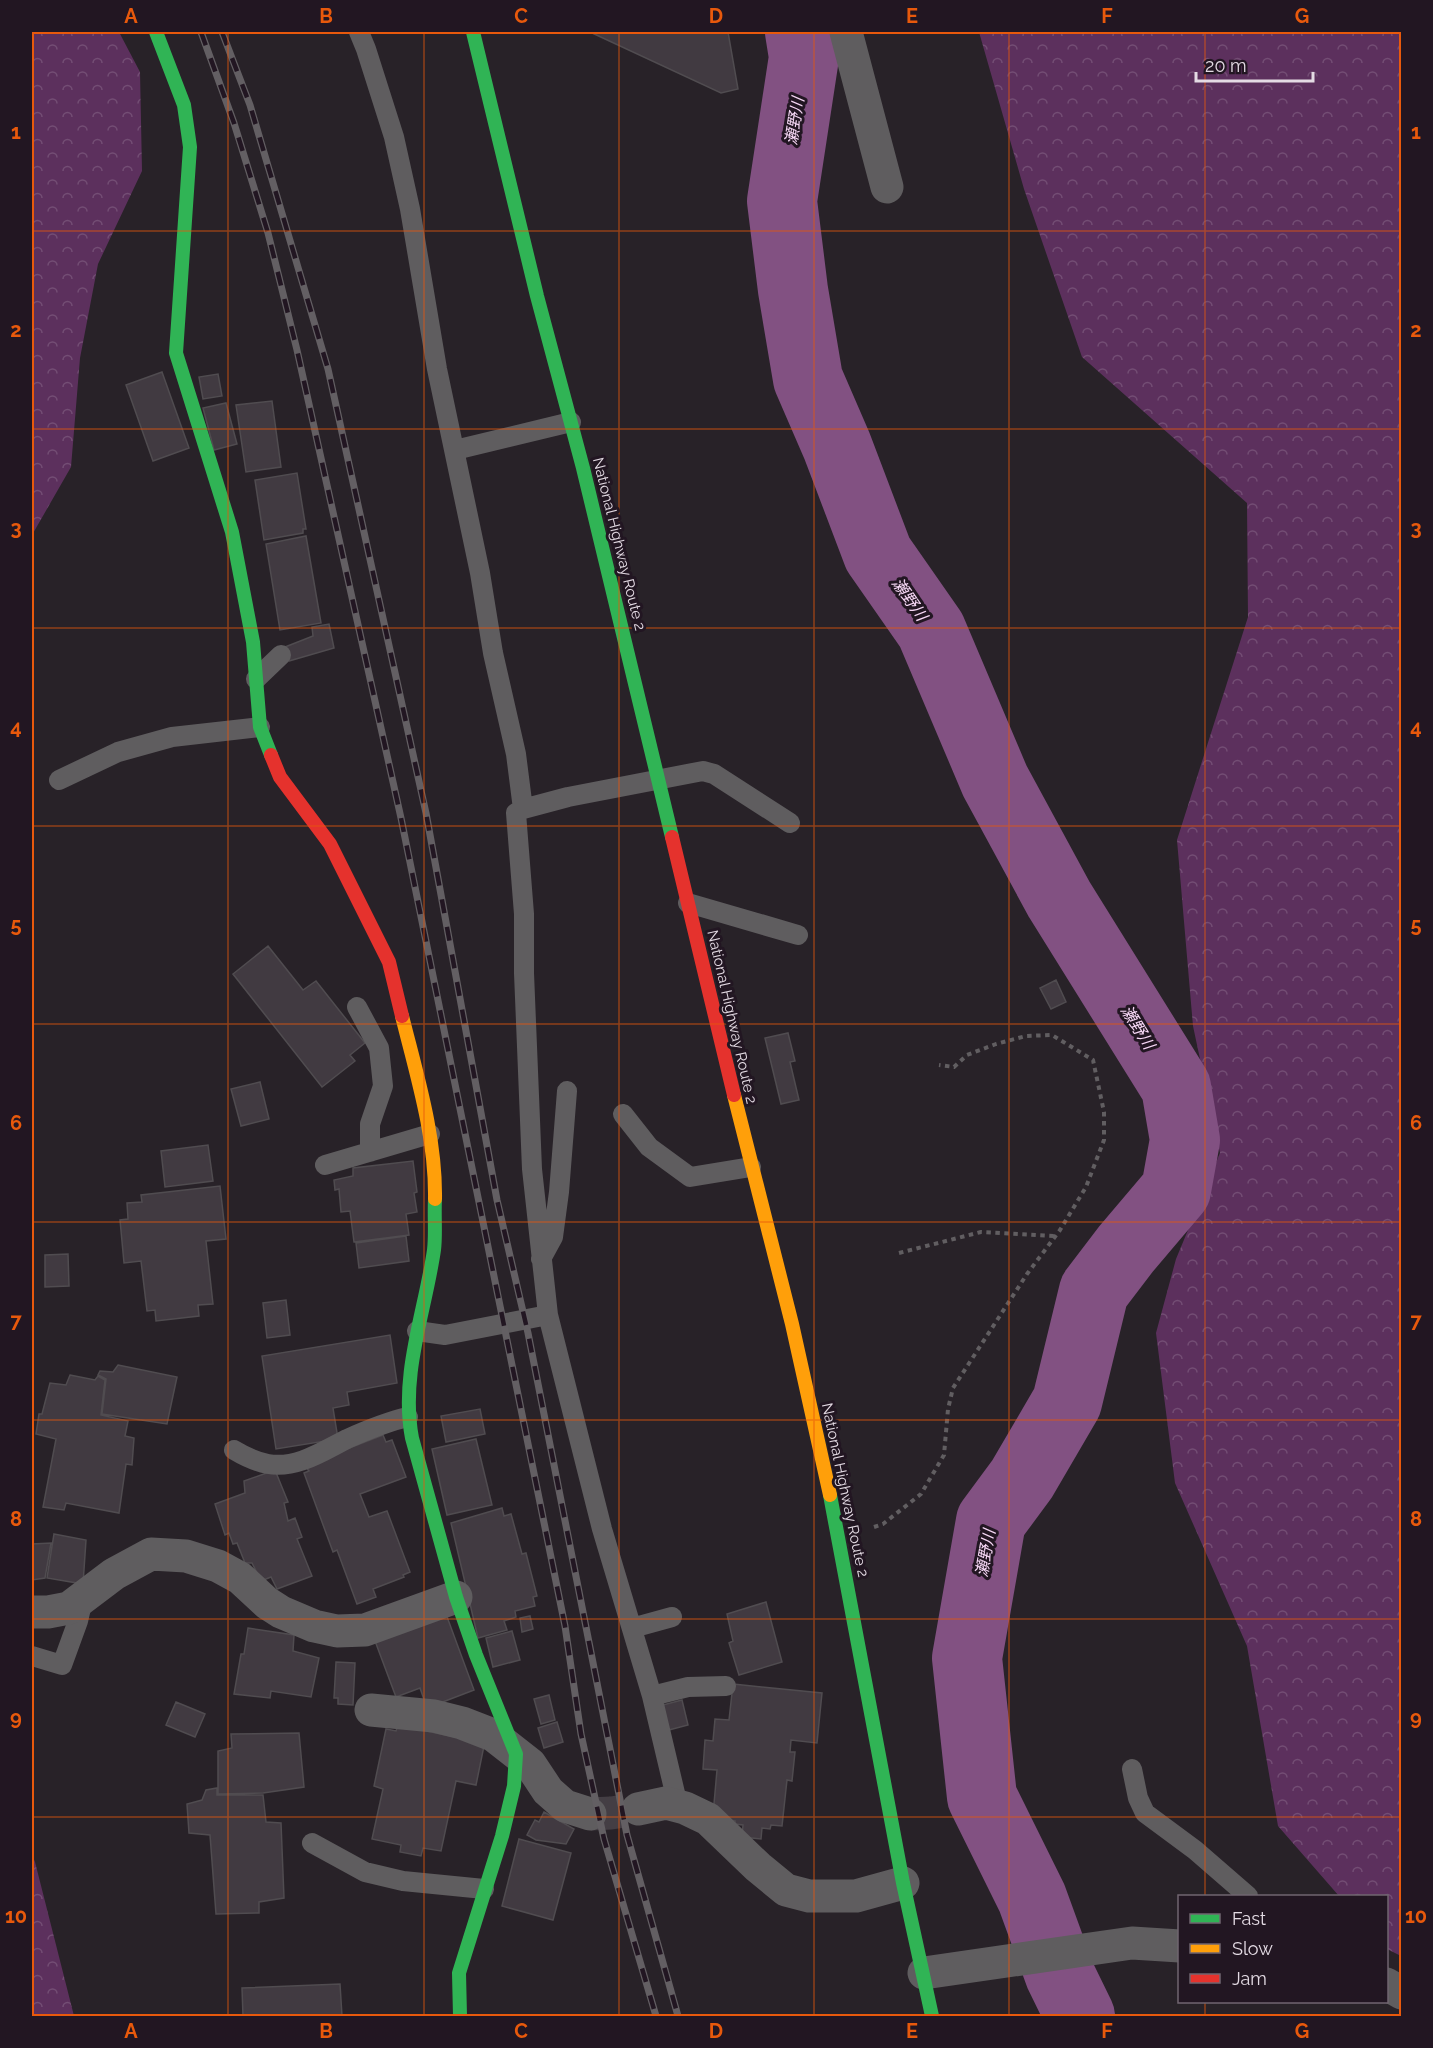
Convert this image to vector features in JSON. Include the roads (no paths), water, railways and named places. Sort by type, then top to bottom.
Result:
[{"type":"main road","points":[[156,32],[184,105],[190,147],[176,353],[232,532],[253,642],[260,727],[280,777],[330,844],[389,962],[427,1114],[435,1182],[434,1250],[417,1331],[408,1418],[456,1597],[476,1655],[516,1754],[512,1796],[502,1836],[459,1973],[460,2016]]},
{"type":"main road","name":"National Highway Route 2","points":[[473,32],[792,1324],[839,1538],[903,1883],[932,2016]]},
{"type":"street","points":[[846,32],[886,187]]},
{"type":"street","points":[[32,1612],[69,1608],[114,1574],[151,1554],[186,1556],[218,1566],[240,1578],[281,1612],[314,1626],[337,1631],[364,1630],[456,1597]]},
{"type":"street","points":[[371,1710],[434,1716],[462,1723],[493,1735],[530,1764],[548,1791],[565,1806],[590,1814]]},
{"type":"street","points":[[638,1809],[666,1803],[708,1819],[758,1867],[786,1890],[809,1896],[856,1896],[903,1883]]},
{"type":"street","points":[[924,1973],[1132,1943],[1178,1946]]},
{"type":"street","points":[[1388,1985],[1401,1993]]},
{"type":"lane","points":[[359,32],[394,137],[410,209],[437,369],[480,573],[493,653],[516,754],[523,809]]},
{"type":"lane","points":[[455,450],[571,422]]},
{"type":"lane","points":[[256,678],[281,655]]},
{"type":"lane","points":[[59,780],[118,752],[172,737],[260,727]]},
{"type":"lane","points":[[676,1806],[652,1696],[602,1529],[548,1315],[529,1124],[524,914],[516,813],[568,797],[703,771],[714,774],[790,823]]},
{"type":"lane","points":[[688,903],[798,935]]},
{"type":"lane","points":[[357,1007],[379,1048],[383,1086],[370,1124],[370,1152]]},
{"type":"lane","points":[[541,1259],[553,1237],[567,1091]]},
{"type":"lane","points":[[622,1114],[649,1147],[690,1177],[752,1167]]},
{"type":"lane","points":[[325,1165],[430,1134]]},
{"type":"lane","points":[[417,1331],[445,1335],[548,1315]]},
{"type":"lane","points":[[234,1450],[244,1456],[269,1464],[287,1464],[316,1456],[385,1423],[408,1418]]},
{"type":"lane","points":[[32,1656],[62,1665],[78,1622],[83,1599]]},
{"type":"lane","points":[[632,1628],[672,1617]]},
{"type":"lane","points":[[652,1696],[688,1688],[726,1686]]},
{"type":"lane","points":[[1132,1769],[1138,1798],[1145,1813],[1195,1850],[1247,1895]]},
{"type":"lane","points":[[312,1843],[365,1872],[403,1881],[484,1888]]},
{"type":"waterway","name":"瀬野川","points":[[800,32],[804,57],[782,201],[793,290],[808,379],[837,446],[878,554],[931,630],[995,781],[1059,899],[1176,1087],[1185,1140],[1176,1190],[1094,1291],[1067,1402],[1022,1479],[991,1521],[967,1658],[982,1797],[1032,1898],[1060,1975],[1080,2016]]},
{"type":"tunnel","points":[[590,1814],[638,1809]]},
{"type":"railway","points":[[201,32],[234,123],[268,233],[297,350],[401,818],[565,1626],[581,1734],[604,1839],[656,2016]]},
{"type":"railway","points":[[222,32],[250,105],[328,369],[426,813],[497,1200],[528,1333],[627,1835],[678,2016]]}]
